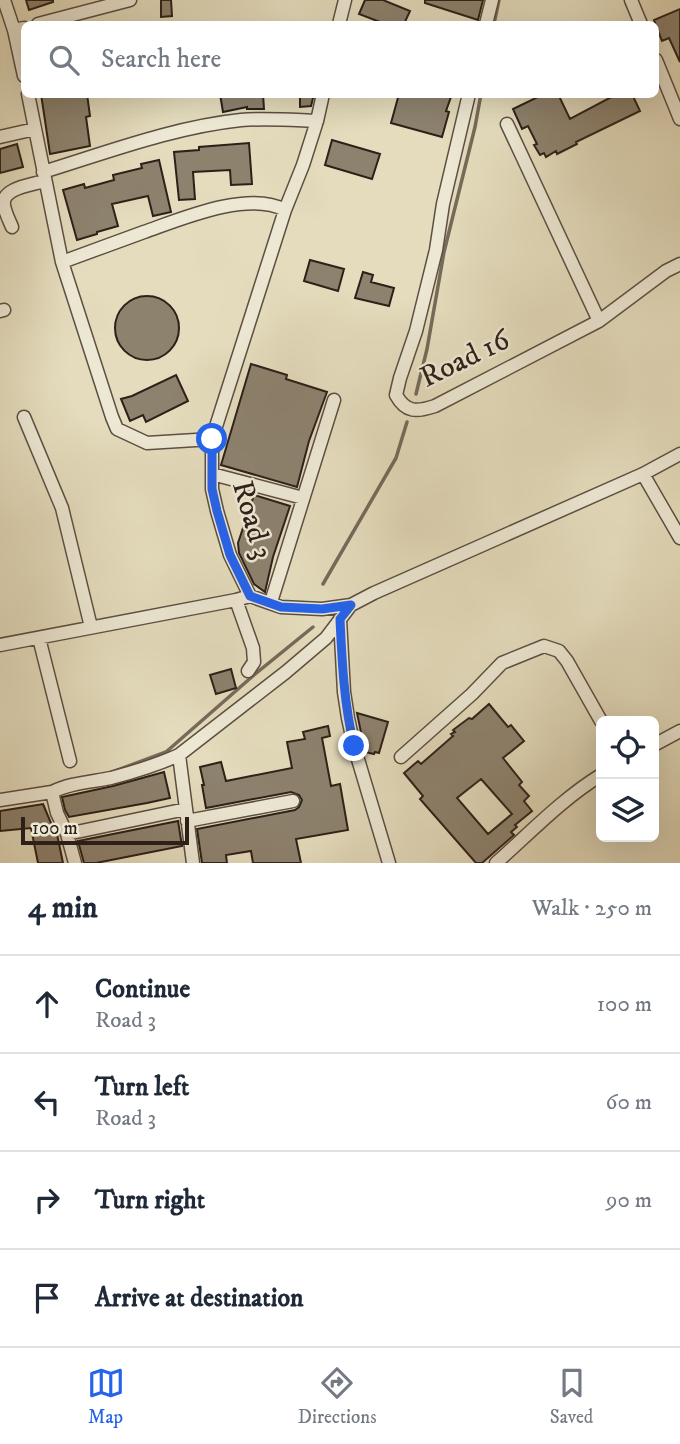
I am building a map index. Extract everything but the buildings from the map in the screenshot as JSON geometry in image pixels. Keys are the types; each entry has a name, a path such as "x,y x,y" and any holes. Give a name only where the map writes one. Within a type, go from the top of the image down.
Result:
{"street":[{"path":"4,0 20,29"},
{"path":"50,21 130,0"},
{"path":"340,21 345,0"},
{"path":"487,21 492,0"},
{"path":"631,0 640,21"},
{"path":"659,67 678,111"},
{"path":"29,98 62,262 117,429 147,443 212,439"},
{"name":"Road 3","path":"322,98 303,165 285,210 212,439 212,489 217,511 230,555 250,596 281,607 322,609 351,605 643,474 680,454"},
{"name":"Road 16","path":"468,98 443,204 436,250 416,331 396,395 401,405 411,410 424,410 435,406 599,321 666,271 680,264"},
{"path":"12,227 4,204 4,197 10,191 142,142 191,129 243,120 317,121"},
{"path":"507,124 599,321"},
{"path":"0,137 34,130"},
{"path":"62,262 204,211 253,203 276,205 285,210"},
{"path":"271,603 334,400"},
{"path":"24,417 62,508 91,627"},
{"path":"212,474 303,498"},
{"path":"643,474 680,538"},
{"path":"0,645 250,596"},
{"path":"236,600 253,648 254,662 248,671"},
{"path":"0,800 52,792 65,786 111,778 179,755 326,638 351,605"},
{"path":"340,619 348,719 389,863"},
{"path":"39,638 70,761"},
{"path":"401,757 472,694 502,663 544,646 559,651 567,661 598,716"},
{"path":"659,743 680,732"},
{"path":"178,863 193,862 179,755"},
{"path":"496,863 558,807 596,778"},
{"path":"52,792 75,863"},
{"path":"67,834 293,801"}],"waterway":[{"path":"495,21 499,0"},
{"path":"416,394 444,252 480,98"},
{"path":"323,584 396,458 407,422"},
{"path":"115,771 166,752 313,627"}],"route":[{"path":"212,439 212,489 217,511 230,555 250,596 281,607 322,609 351,605 340,619 344,692 354,746"}]}
